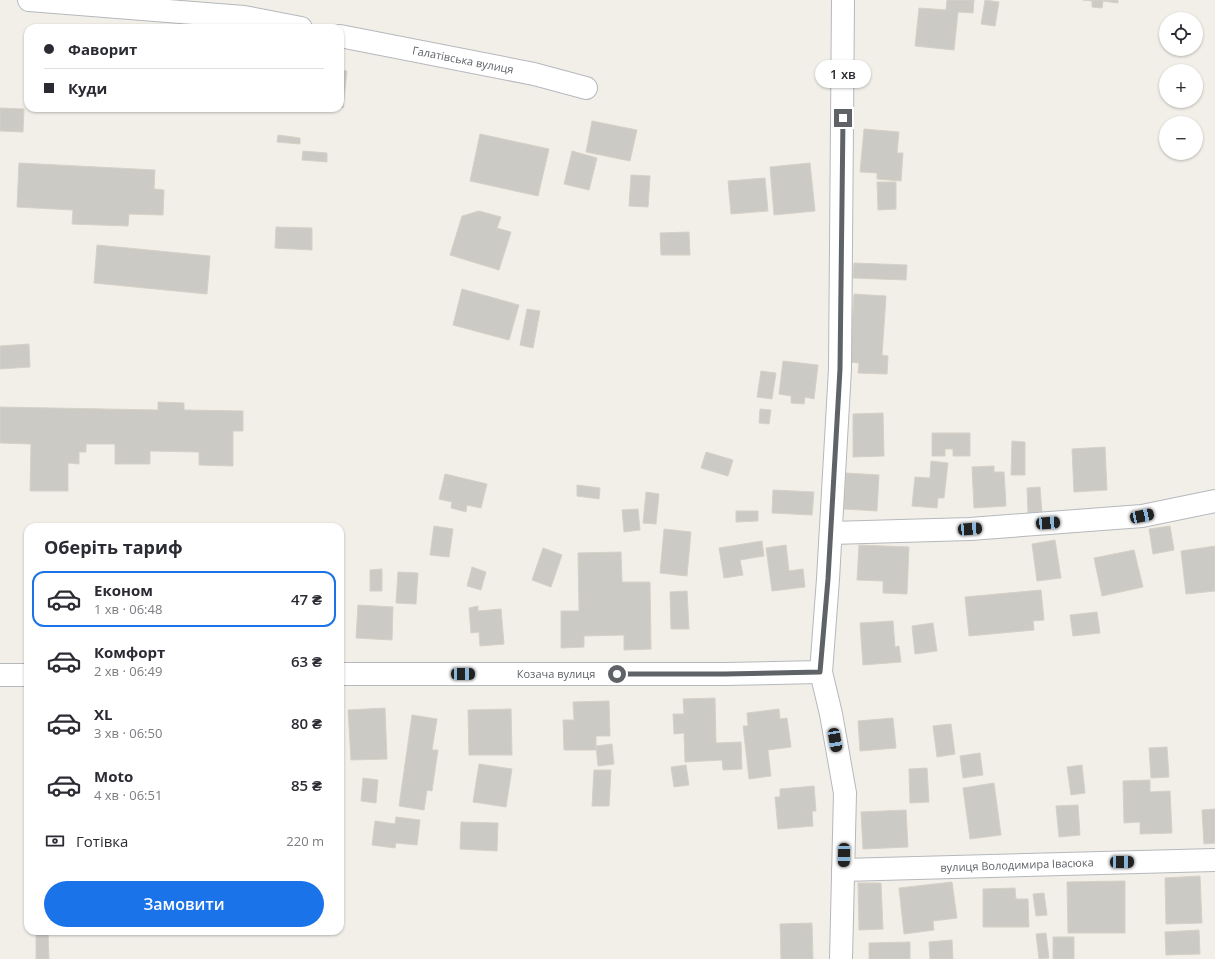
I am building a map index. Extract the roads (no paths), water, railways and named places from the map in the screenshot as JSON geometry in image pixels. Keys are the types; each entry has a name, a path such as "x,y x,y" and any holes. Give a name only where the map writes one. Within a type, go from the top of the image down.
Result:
{"street":[{"path":"29,0 244,17 280,24"},
{"path":"842,959 845,793 830,714 820,672 828,579 840,369 843,0"},
{"name":"Галатівська вулиця","path":"344,37 534,74 586,88"},
{"path":"831,533 970,529 1142,516 1215,501"},
{"name":"Козача вулиця","path":"344,674 717,674 820,672"},
{"path":"0,675 24,675"},
{"name":"вулиця Володимира Івасюка","path":"843,870 1215,860"}]}
